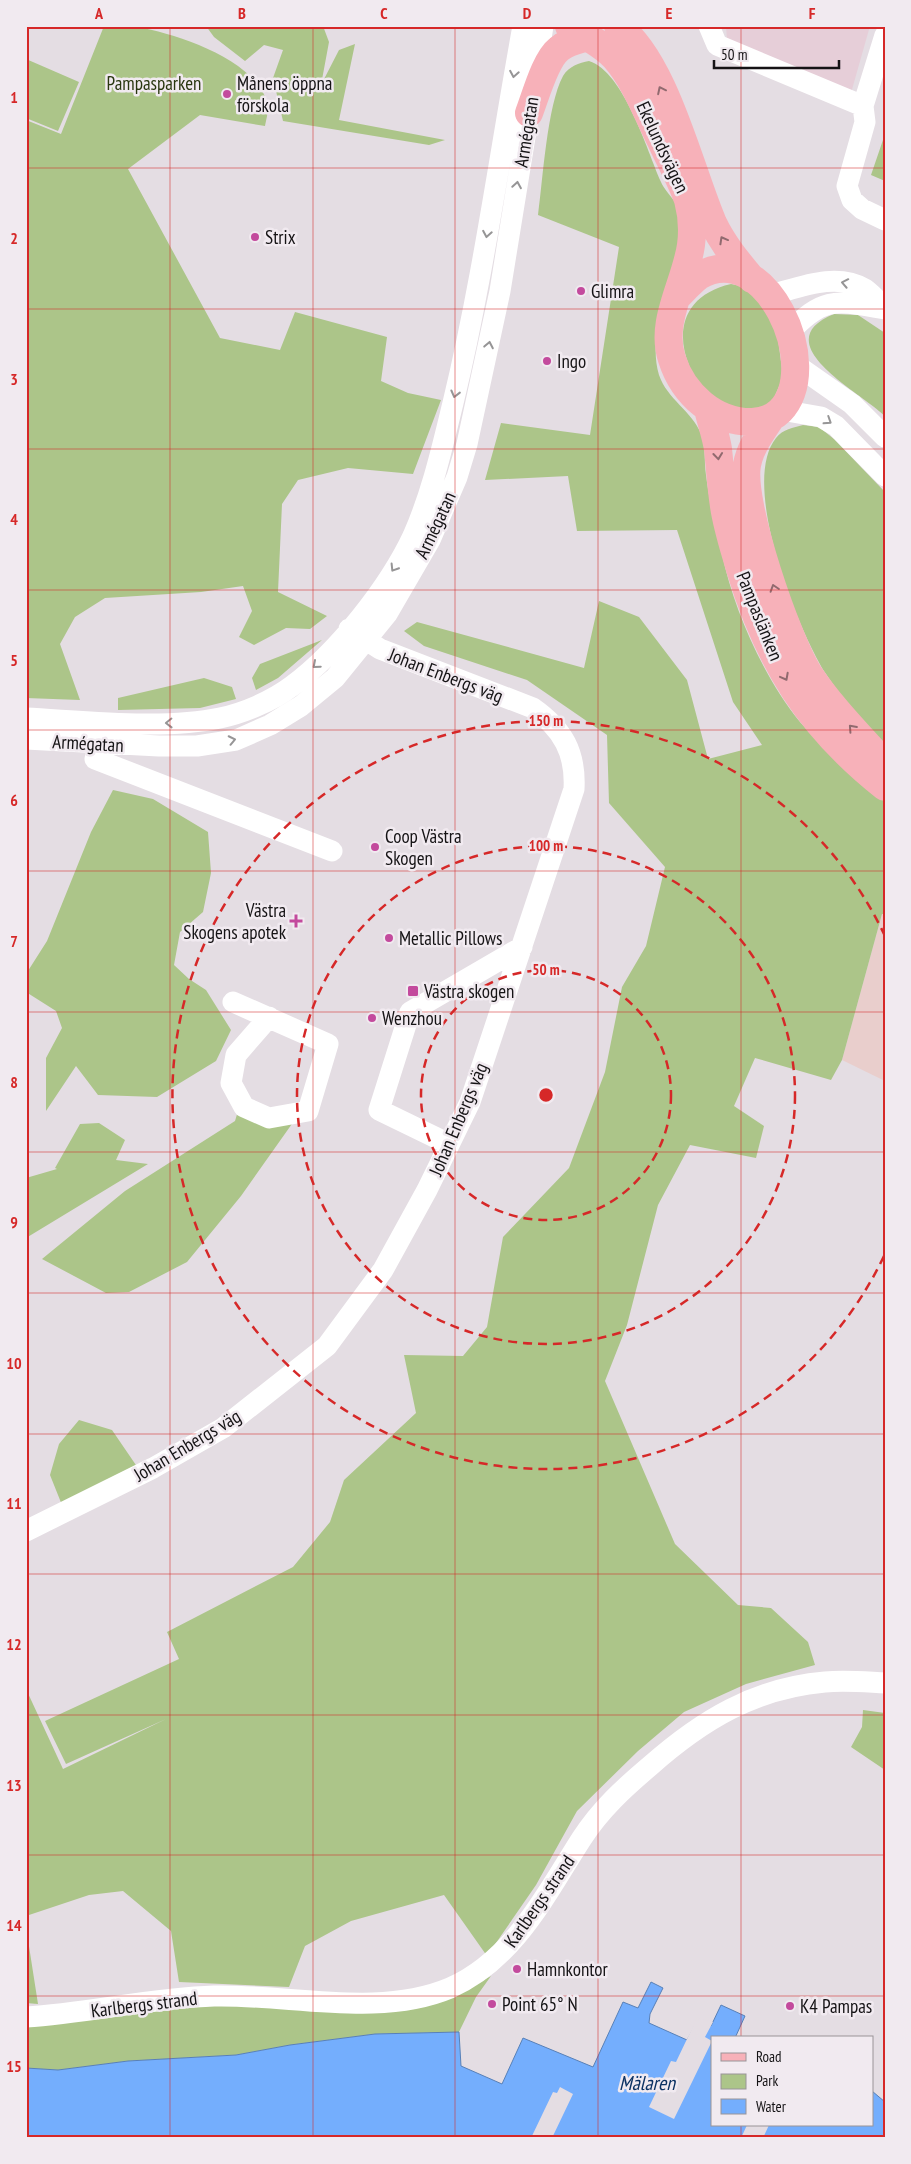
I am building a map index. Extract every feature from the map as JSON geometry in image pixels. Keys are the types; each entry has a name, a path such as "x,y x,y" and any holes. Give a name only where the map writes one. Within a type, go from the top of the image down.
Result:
{"main road":[{"name":"Ekelundsvägen","path":"578,32 606,48 632,82 688,200 693,225 692,244 677,297 669,335 672,360 680,379 708,409 728,420 740,422 776,414 794,381 795,364 794,349 782,312 730,252 714,224 672,112 645,56 635,42 618,26"},
{"path":"529,113 549,61 559,49 573,41 578,32"},
{"path":"677,297 700,276 714,271 739,272 761,287"},
{"name":"Pampaslänken","path":"708,409 718,447 724,507 731,537 763,632 788,683 827,734 866,772 885,787"},
{"name":"Pampaslänken","path":"776,414 753,448 747,464 746,483 755,525 786,625 809,673 837,711 885,764"}],"street":[{"name":"Armégatan","path":"378,611 412,538 435,476 466,350 523,26"},
{"name":"Armégatan","path":"26,718 173,723 220,718 256,706 291,687 323,659 357,635 378,611 430,540 457,478 477,407 498,299 543,26"},
{"path":"709,26 717,45 863,106"},
{"path":"885,35 863,106 865,122 847,186 852,200 862,209 885,220"},
{"path":"761,287 821,281 845,282 866,290 885,308"},
{"path":"789,333 805,315 826,304 841,302 885,308"},
{"path":"795,364 852,404 885,438"},
{"name":"Ekelundsvägen","path":"776,414 821,417 836,426 885,476"},
{"name":"Armégatan","path":"26,739 159,746 197,746 236,740 270,725 301,706 335,678 357,635"},
{"name":"Johan Enbergs väg","path":"26,1531 153,1468 223,1428 327,1346 383,1270 423,1197 470,1102 574,789 572,756 554,726 532,708 380,649 357,635"},
{"path":"95,759 332,851"},
{"path":"449,1144 379,1110 406,1006 522,947"},
{"path":"233,1002 269,1017 328,1044 308,1112 269,1118 244,1107 231,1083 236,1055 269,1017"},
{"name":"Karlbergs strand","path":"26,2017 155,2000 214,1996 383,2002 419,1997 450,1988 481,1970 504,1952 560,1877 601,1811 679,1740 719,1713 752,1699 786,1689 824,1682 885,1683"}],"shaded area":[{"path":"726,26 870,26 851,93 727,40"},
{"path":"882,914 885,914 885,1081 842,1060"}],"green space":[{"name":"Pampasparken","path":"104,26 138,27 174,36 215,52 234,63 250,76 262,91 268,107 265,126 200,115 128,169 220,338 280,350 295,312 387,337 381,381 408,393 441,400 413,474 348,468 298,480 282,504 278,592 327,616 310,629 286,628 254,645 239,637 252,611 243,586 201,592 105,598 75,617 60,644 80,700 26,698 26,120 61,134"},
{"path":"206,26 323,26 329,42 321,85 339,50 355,44 339,120 445,140 429,145 283,121 273,78 283,50 264,45 245,61 214,37"},
{"path":"26,59 79,82 58,131 26,118"},
{"path":"589,61 602,68 613,80 623,96 633,114 661,182 678,207 682,219 680,244 659,320 656,338 656,357 659,375 663,383 673,398 692,418 701,434 704,444 707,485 713,515 727,576 742,621 774,685 800,722 830,753 885,799 885,914 882,914 842,1060 831,1080 755,1058 734,1106 764,1126 756,1158 690,1145 658,1205 627,1325 605,1381 675,1544 738,1605 771,1608 808,1642 815,1665 746,1684 684,1712 638,1751 577,1811 536,1885 487,1956 444,1895 351,1921 305,1946 289,1987 179,1982 171,1931 123,1891 89,1895 26,1916 26,1689 63,1769 166,1719 66,1764 45,1721 179,1659 167,1632 293,1567 330,1522 344,1480 416,1413 404,1355 463,1356 487,1327 503,1237 569,1168 605,1072 622,987 646,946 665,867 609,803 607,735 527,680 424,646 404,631 417,622 584,668 599,601 639,617 687,680 708,759 762,745 733,702 677,530 577,531 568,476 485,480 501,423 590,435 619,247 538,215 549,124 558,89 563,76 571,67"},
{"path":"885,134 885,181 871,175"},
{"path":"731,284 751,288 777,331 783,377 771,405 741,414 718,403 707,395 696,379 688,362 684,346 683,329 688,314 697,301 711,291"},
{"path":"834,314 858,315 885,333 885,416 824,367 813,353 809,339 815,326"},
{"path":"803,425 819,427 834,439 885,492 885,749 854,713 826,674 814,653 788,592 777,557 768,521 764,488 766,460 779,435 788,429"},
{"path":"322,640 278,678 256,690 252,678 260,664"},
{"path":"204,678 232,687 236,699 200,708 118,710 118,698"},
{"path":"113,790 153,799 208,832 211,873 203,912 180,932 174,965 189,979 206,990 231,1030 216,1061 157,1097 98,1095 76,1066 46,1111 46,1058 62,1028 56,1011 26,992 26,974 47,941 91,832"},
{"path":"238,1111 294,1121 241,1196 187,1262 129,1292 106,1293 42,1259 125,1191 235,1121"},
{"path":"99,1123 125,1140 116,1160 148,1164 26,1238 26,1178 57,1169 55,1168 80,1124"},
{"path":"79,1420 112,1430 140,1471 62,1505 50,1475 59,1444"},
{"path":"863,1710 885,1713 885,1770 851,1747 862,1727"},
{"path":"26,1927 38,2004 26,2003"},
{"path":"491,1976 476,1997 459,2032 375,2034 290,2045 236,2055 128,2061 58,2070 26,2068 26,2026 129,2009 456,1995"}],"water":[{"name":"Mälaren","path":"651,1982 663,1988 650,2014 649,2023 687,2040 698,2020 711,2026 721,2005 745,2016 736,2036 711,2036 711,2126 874,2126 874,2093 885,2102 885,2138 26,2138 26,2068 58,2070 128,2061 236,2055 290,2045 375,2034 459,2032 461,2066 502,2084 523,2038 593,2067 623,2002 638,2008"}],"pier":[{"path":"697,2018 713,2022 705,2037 711,2040 711,2043 674,2119 649,2107 671,2061 676,2062"},
{"path":"560,2087 573,2094 552,2138 531,2138 553,2092 557,2093"},
{"path":"747,2126 769,2126 763,2138 741,2138"}],"place":[{"name":"Månens öppna förskola","path":"227,94"},
{"name":"Strix","path":"255,237"},
{"name":"Glimra","path":"581,291"},
{"name":"Ingo","path":"547,361"},
{"name":"Coop Västra Skogen","path":"375,847"},
{"name":"Västra Skogens apotek","path":"296,921"},
{"name":"Metallic Pillows","path":"389,938"},
{"name":"Västra skogen","path":"413,991"},
{"name":"Wenzhou","path":"372,1018"},
{"name":"Hamnkontor","path":"517,1969"},
{"name":"Point 65° N","path":"492,2004"},
{"name":"K4 Pampas","path":"790,2006"}]}
